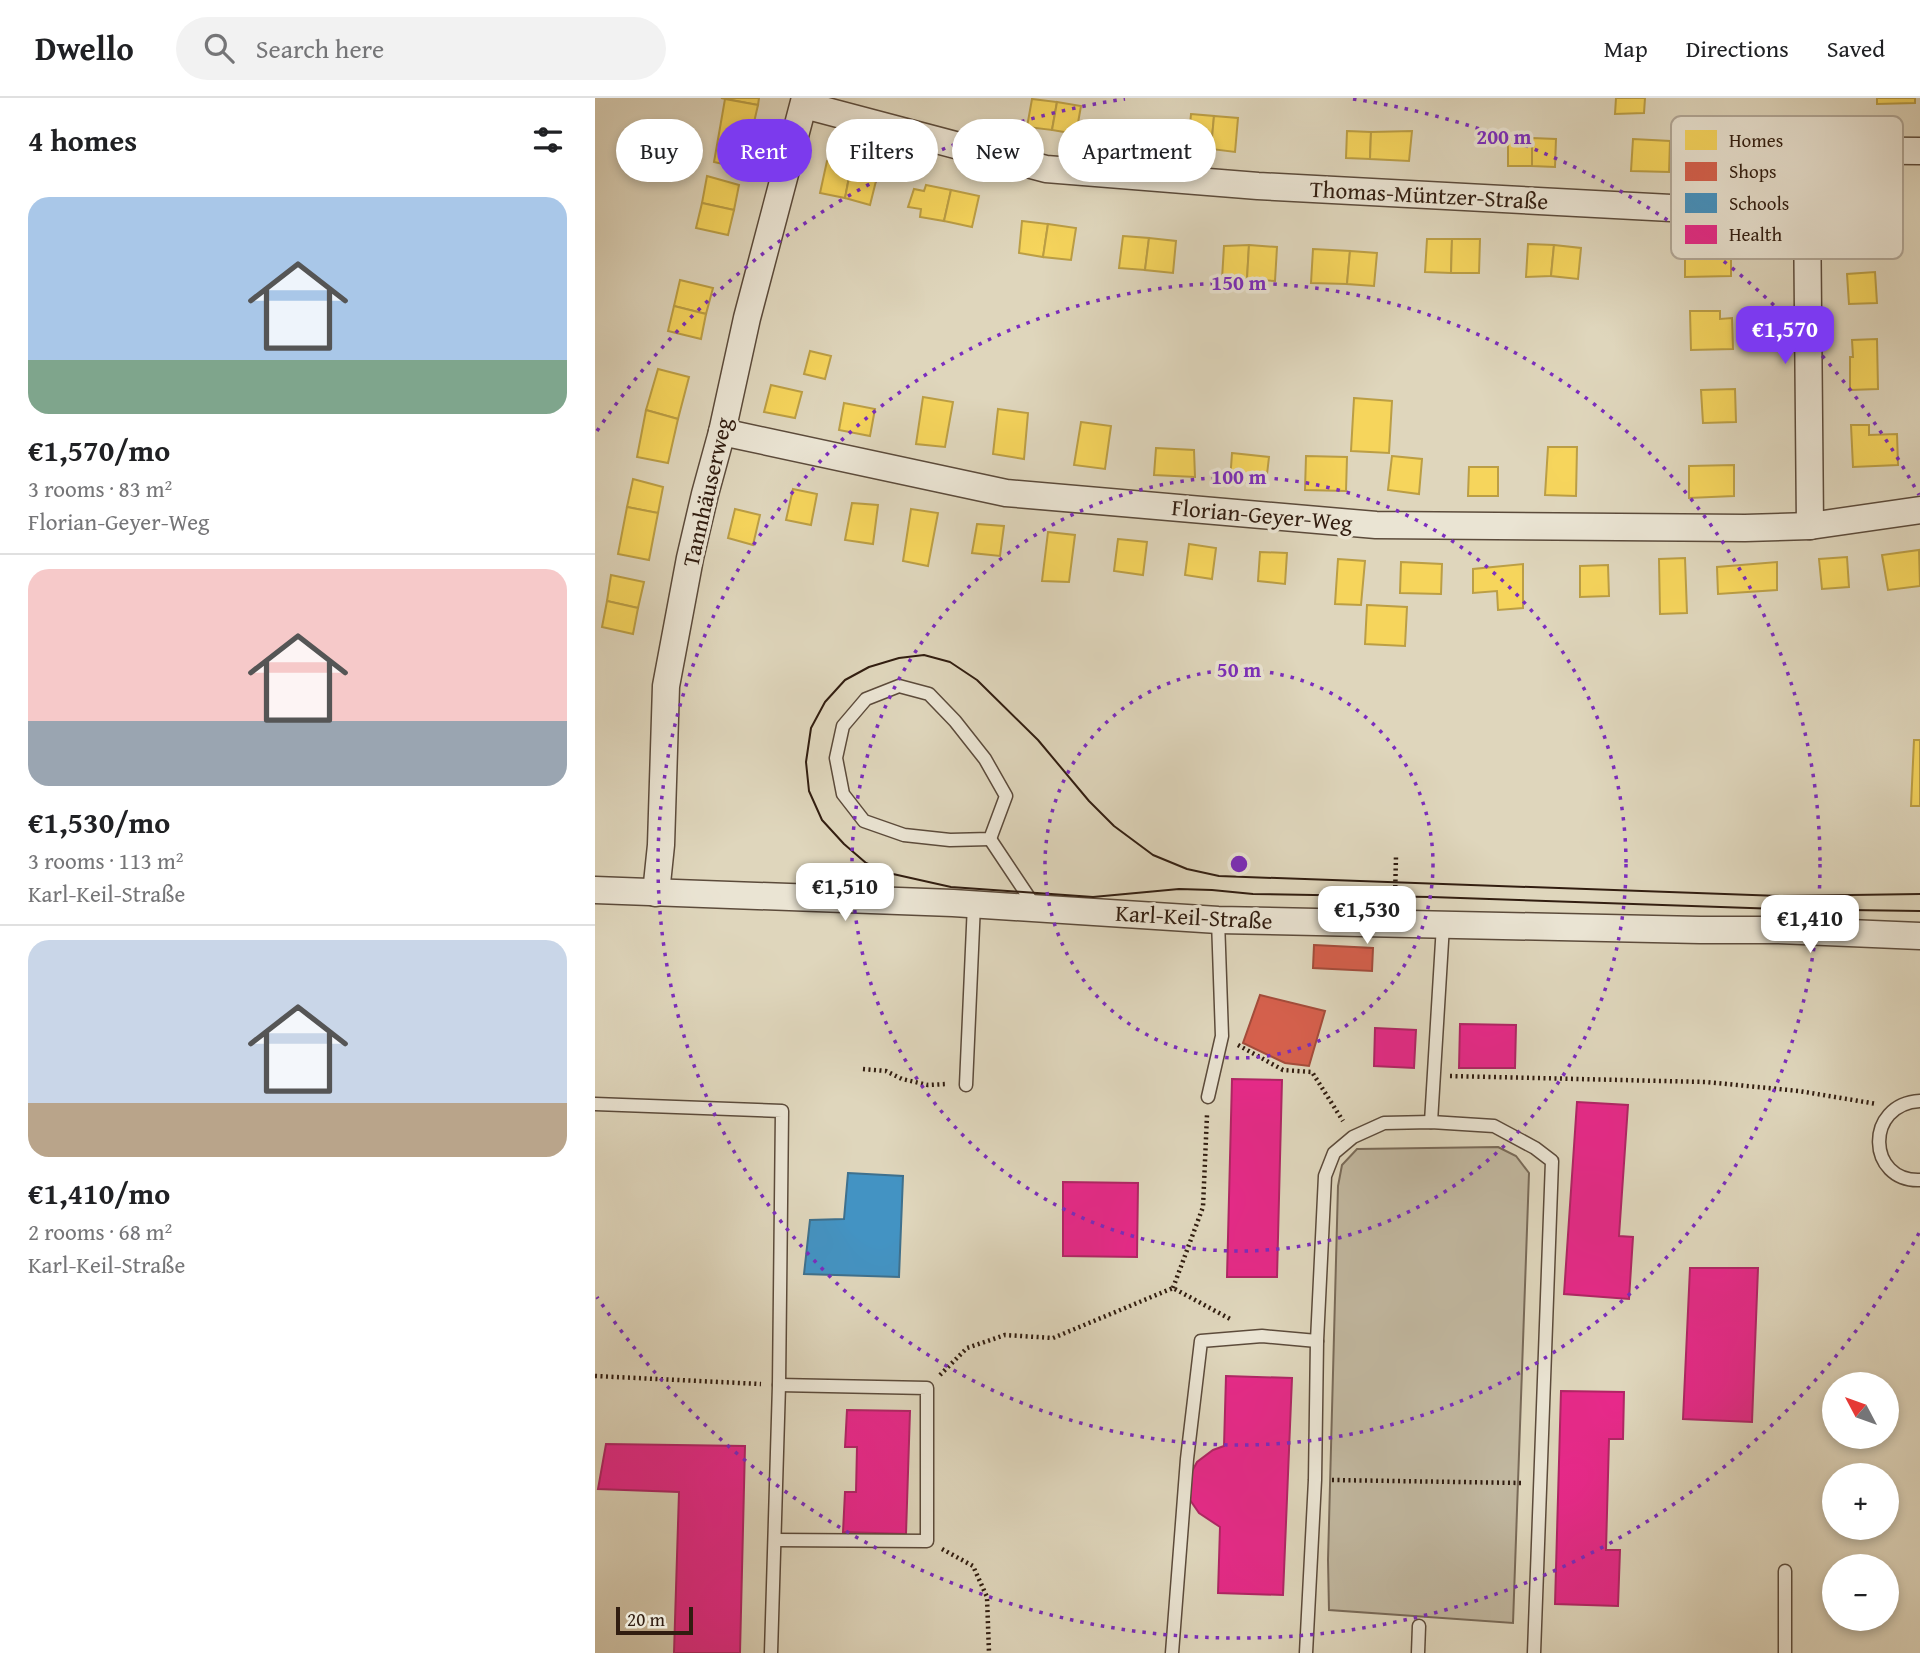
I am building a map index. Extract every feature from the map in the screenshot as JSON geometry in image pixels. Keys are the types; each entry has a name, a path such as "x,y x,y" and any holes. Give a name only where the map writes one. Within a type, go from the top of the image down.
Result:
{"street":[{"name":"Thomas-Müntzer-Straße","path":"805,101 1046,169 1272,187 1671,208"},
{"name":"Tannhäuserweg","path":"656,893 661,845 666,686 690,558 747,318 805,101"},
{"path":"1807,259 1810,526"},
{"name":"Florian-Geyer-Weg","path":"722,432 1006,493 1362,524 1745,528 1810,526 1920,510"},
{"name":"Karl-Keil-Straße","path":"595,890 974,904 1218,920 1778,930 1920,936"}],"lane":[{"path":"899,686 929,695 955,722 985,759 1006,796 991,839 950,840 904,835 864,821 843,794 836,758 843,726 866,699 899,686"},
{"path":"991,839 1036,908"},
{"path":"966,1085 974,904"},
{"path":"1208,1097 1222,1036 1218,920"},
{"path":"1431,1122 1443,925"},
{"path":"1920,1101 1911,1101 1895,1109 1880,1130 1879,1147 1883,1160 1890,1169 1899,1176 1914,1181 1920,1180"},
{"path":"595,1104 782,1111 779,1385 771,1653"},
{"path":"1306,1653 1315,1480 1317,1340 1325,1176 1334,1153 1353,1136 1384,1123 1431,1122 1494,1126 1527,1143 1552,1161 1534,1653"},
{"path":"1172,1653 1187,1459 1201,1341 1262,1336 1317,1340"},
{"path":"775,1540 927,1541 927,1388 779,1385"},
{"path":"1785,1571 1785,1653"},
{"path":"1418,1653 1419,1626"}],"path":[{"path":"1395,923 1396,856"},
{"path":"1222,1036 1283,1070 1312,1072 1353,1136"},
{"path":"863,1069 885,1071 902,1079 928,1085 950,1084"},
{"path":"1434,1076 1706,1082 1799,1091 1895,1109"},
{"path":"927,1388 967,1348 1005,1335 1053,1338 1173,1288 1203,1206 1208,1097"},
{"path":"1173,1288 1262,1336"},
{"path":"595,1376 779,1385"},
{"path":"1315,1480 1541,1484"},
{"path":"927,1541 973,1566 988,1597 989,1653"}],"shaded area":[{"path":"1498,1147 1516,1156 1529,1173 1513,1623 1329,1610 1338,1186 1342,1165 1357,1149"}],"building: Homes":[{"path":"721,98 759,98 758,105"},
{"path":"1616,98 1645,98 1644,113 1615,114"},
{"path":"1877,98 1915,98 1915,103 1877,104"},
{"path":"725,99 758,105 755,119 722,119"},
{"path":"1032,99 1057,102 1052,130 1044,129 1044,119 1028,119"},
{"path":"1057,102 1081,106 1079,119 1058,119 1058,131 1052,130"},
{"path":"1191,114 1214,116 1214,119 1191,119"},
{"path":"1214,116 1238,118 1235,152 1216,150 1216,119"},
{"path":"1347,131 1371,132 1370,159 1346,158"},
{"path":"1412,131 1409,161 1370,159 1371,132"},
{"path":"1508,137 1532,138 1532,166 1508,166"},
{"path":"1532,138 1556,139 1555,167 1532,166"},
{"path":"1633,139 1670,141 1669,172 1631,171"},
{"path":"826,166 826,182 848,182 845,198 820,193"},
{"path":"707,176 717,179 717,182 739,185 734,210 702,203"},
{"path":"848,182 876,182 870,205 845,198"},
{"path":"926,185 951,190 944,221 920,217 921,209 908,207 914,189 924,191"},
{"path":"951,190 979,196 972,227 944,221"},
{"path":"702,203 734,210 728,235 696,228"},
{"path":"1022,221 1048,224 1043,257 1019,253"},
{"path":"1048,224 1076,228 1071,260 1043,257"},
{"path":"1123,236 1149,238 1145,270 1119,268"},
{"path":"1149,238 1176,241 1173,273 1145,270"},
{"path":"1427,239 1452,239 1451,273 1425,272"},
{"path":"1452,239 1480,239 1479,273 1451,273"},
{"path":"1528,244 1554,245 1551,276 1526,277"},
{"path":"1249,245 1247,279 1222,279 1224,246"},
{"path":"1249,245 1277,247 1275,281 1247,279"},
{"path":"1554,245 1581,248 1578,279 1551,276"},
{"path":"1313,249 1350,251 1347,284 1311,283"},
{"path":"1350,251 1377,253 1374,286 1347,284"},
{"path":"1685,259 1731,259 1731,276 1685,277"},
{"path":"1875,272 1877,303 1849,304 1847,274"},
{"path":"680,280 713,288 706,314 674,306"},
{"path":"674,306 706,314 701,339 668,331"},
{"path":"1690,311 1720,311 1720,319 1732,318 1733,349 1691,350"},
{"path":"1877,339 1878,389 1850,390 1852,340"},
{"path":"810,351 831,356 825,379 804,374"},
{"path":"658,369 689,377 678,419 646,410"},
{"path":"771,385 802,392 795,418 764,412"},
{"path":"1735,389 1736,422 1703,423 1701,390"},
{"path":"923,397 953,402 945,447 916,444"},
{"path":"1354,398 1392,401 1389,453 1351,451"},
{"path":"844,403 875,409 870,436 839,430"},
{"path":"998,409 1028,413 1024,459 993,454"},
{"path":"646,410 678,419 668,463 637,457"},
{"path":"1081,422 1111,426 1105,469 1074,465"},
{"path":"1851,425 1869,425 1869,435 1897,434 1898,465 1853,467"},
{"path":"1548,447 1577,447 1576,496 1545,495"},
{"path":"1156,448 1194,450 1195,477 1154,475"},
{"path":"1232,453 1269,457 1266,483 1230,482"},
{"path":"1306,456 1347,457 1346,491 1305,490"},
{"path":"1392,456 1422,459 1419,494 1388,490"},
{"path":"1734,465 1734,496 1689,498 1689,466"},
{"path":"1469,467 1498,467 1498,496 1468,496"},
{"path":"633,479 663,487 658,513 627,507"},
{"path":"793,489 817,494 811,525 786,520"},
{"path":"852,503 878,505 873,544 845,540"},
{"path":"627,507 658,513 649,560 618,554"},
{"path":"735,509 760,515 753,545 728,538"},
{"path":"911,509 938,513 928,566 903,561"},
{"path":"977,524 1004,526 1000,556 972,553"},
{"path":"1048,532 1075,535 1069,582 1042,581"},
{"path":"1118,539 1147,542 1143,575 1114,571"},
{"path":"1189,544 1216,548 1212,579 1185,575"},
{"path":"1919,550 1920,586 1888,590 1882,555"},
{"path":"1260,552 1287,553 1285,584 1258,581"},
{"path":"1847,557 1849,587 1822,589 1819,559"},
{"path":"1685,558 1687,613 1660,614 1659,559"},
{"path":"1338,559 1365,561 1361,605 1335,604"},
{"path":"1401,562 1442,564 1441,594 1400,593"},
{"path":"1777,562 1777,590 1718,594 1717,567"},
{"path":"1523,564 1523,608 1498,610 1497,591 1473,593 1473,569"},
{"path":"1608,565 1609,596 1580,597 1580,566"},
{"path":"611,575 644,582 638,608 607,601"},
{"path":"607,601 638,608 633,634 602,627"},
{"path":"1367,605 1407,607 1405,646 1365,644"},
{"path":"1914,740 1920,740 1920,806 1911,806"}],"building: Shops":[{"path":"1314,945 1373,948 1372,971 1313,968"},
{"path":"1260,995 1325,1011 1309,1066 1285,1063 1243,1043"}],"building: Schools":[{"path":"848,1173 903,1176 899,1277 804,1274 810,1220 844,1219"}],"building: Health":[{"path":"1460,1024 1516,1025 1515,1068 1459,1068"},
{"path":"1375,1028 1416,1030 1414,1068 1374,1066"},
{"path":"1232,1079 1282,1080 1277,1277 1227,1277"},
{"path":"1577,1102 1628,1105 1619,1236 1633,1237 1629,1299 1564,1294"},
{"path":"1063,1182 1138,1183 1137,1257 1063,1256"},
{"path":"1690,1268 1758,1268 1752,1422 1683,1419"},
{"path":"1226,1376 1292,1378 1283,1595 1218,1593 1220,1527 1199,1513 1190,1500 1190,1475 1197,1462 1213,1450 1224,1446"},
{"path":"1561,1391 1624,1392 1623,1439 1609,1439 1606,1550 1620,1550 1618,1606 1555,1604"},
{"path":"847,1410 910,1411 906,1534 843,1532 845,1492 856,1492 857,1447 845,1447"},
{"path":"606,1444 745,1446 740,1653 674,1653 679,1492 598,1489"}],"tram line":[{"path":"1920,894 1781,896 1219,876 1187,869 1153,855 1114,826 1089,801 1038,740 977,680 950,662 924,655 899,658 869,667 845,680 825,702 811,728 806,762 809,791 822,820 866,863 893,874 951,887 1093,897 1179,889 1253,894 1920,911"}]}
